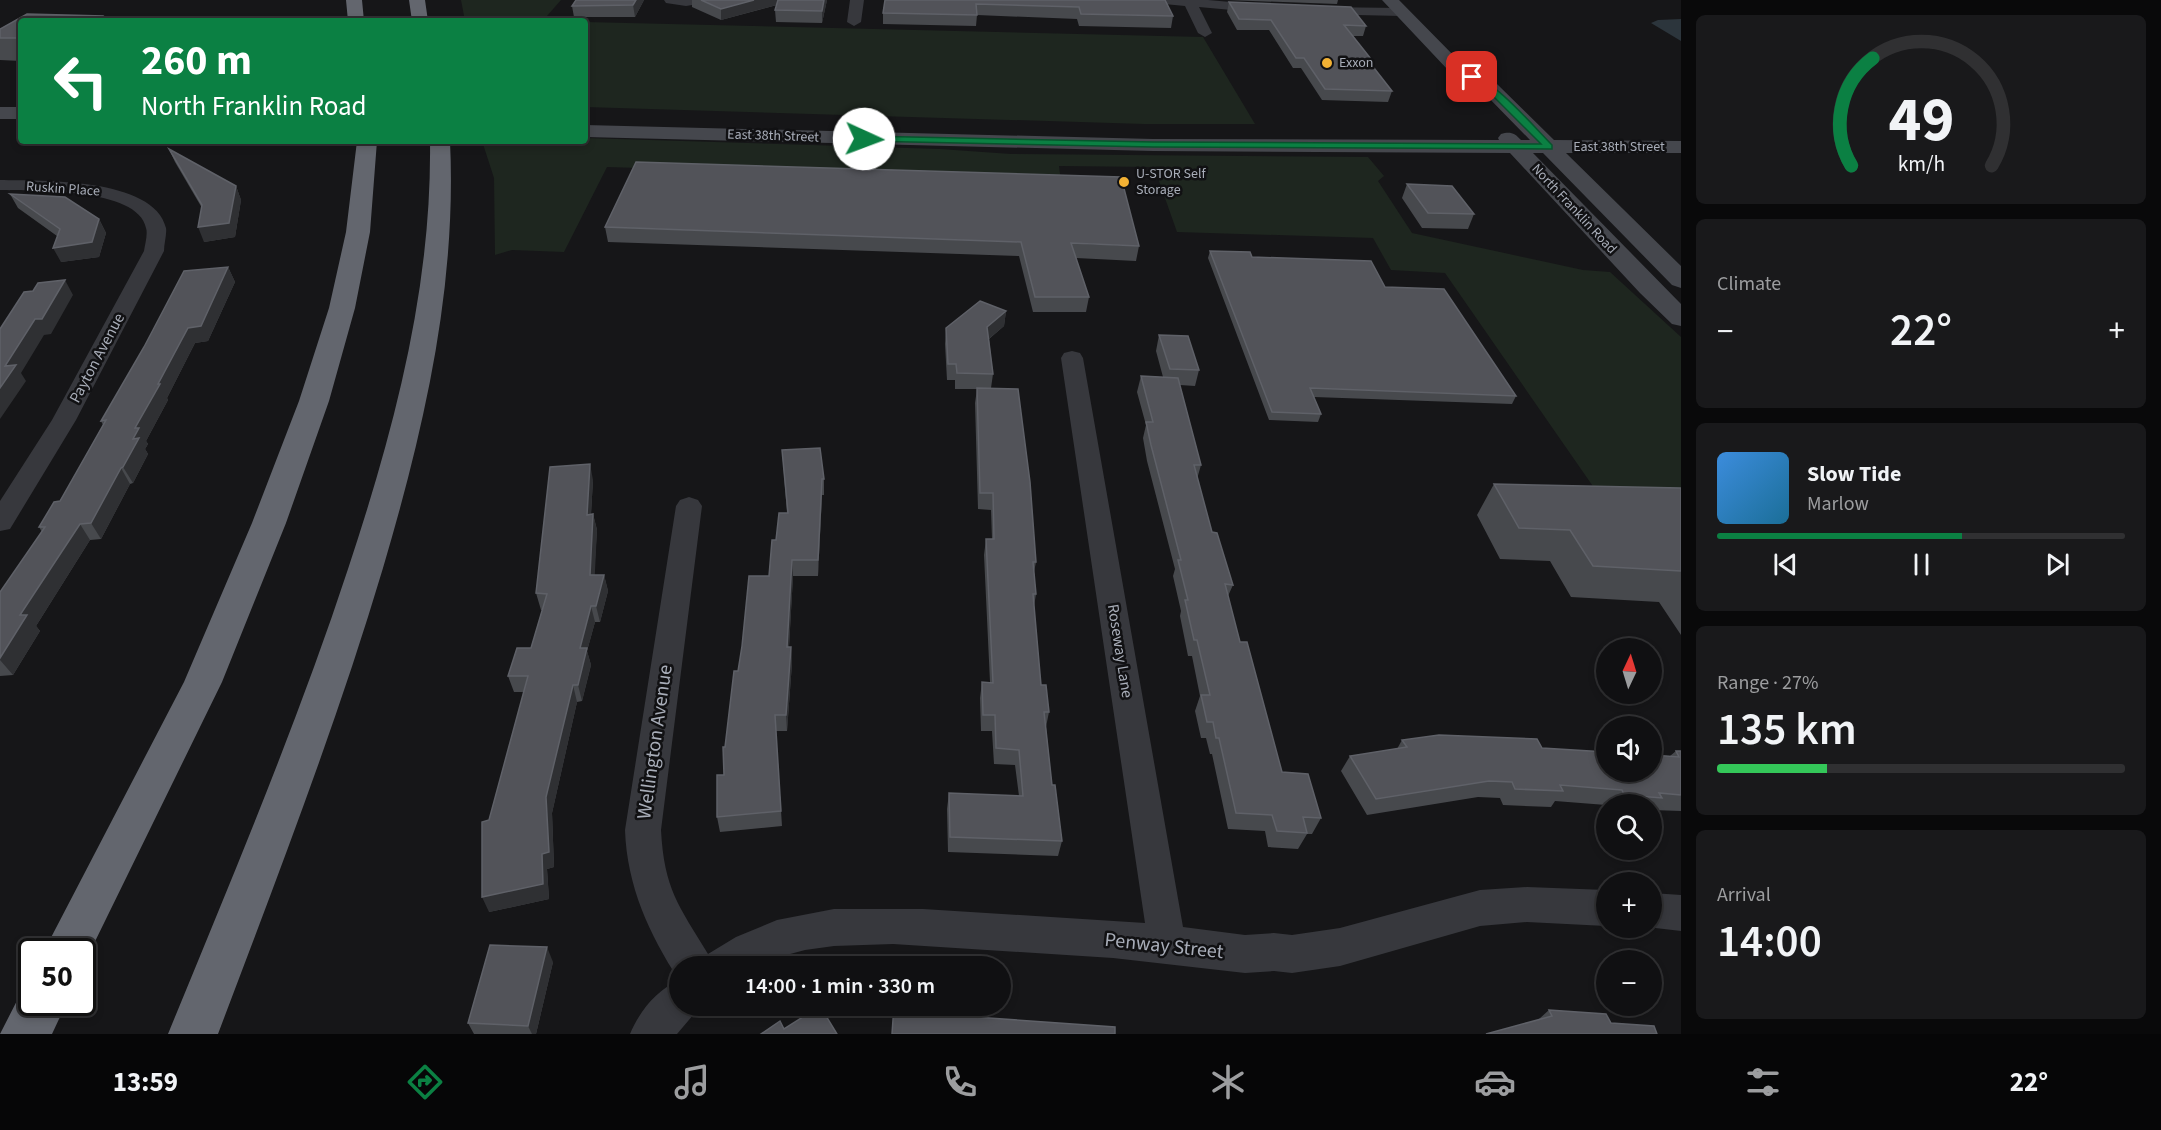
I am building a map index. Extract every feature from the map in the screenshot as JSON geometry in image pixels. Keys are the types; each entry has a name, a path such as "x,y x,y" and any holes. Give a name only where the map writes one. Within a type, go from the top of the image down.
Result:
{"highway":[{"path":"354,0 356,18"},
{"path":"417,0 420,18"},
{"path":"75,938 203,682 268,524 303,430 330,351 347,287 358,232 367,144"},
{"path":"193,1034 327,691 381,521 413,400 431,307 440,215 440,144"},
{"path":"25,1034 35,1016"}],"main road":[{"name":"North Franklin Road","path":"1395,6 1454,66 1490,88 1681,280"},
{"name":"North Franklin Road","path":"1454,66 1460,88 1468,96"},
{"path":"0,99 18,100"},
{"path":"0,112 18,113"},
{"name":"East 38th Street","path":"588,117 1103,130 1504,135 1542,140 1681,147"},
{"name":"East 38th Street","path":"588,130 1108,144 1504,135"},
{"name":"East 38th Street","path":"1542,140 1681,132"},
{"name":"North Franklin Road","path":"1504,135 1649,288 1681,318"}],"street":[{"path":"677,1 699,0"},
{"path":"854,22 857,0"},
{"path":"1164,0 1277,9"},
{"path":"1189,1 1205,33"},
{"path":"1310,10 1395,6"},
{"name":"Ruskin Place","path":"0,185 79,188 124,198"},
{"name":"Payton Avenue","path":"0,522 64,420 154,251 158,233 153,218 135,202 124,198"},
{"name":"Roseway Lane","path":"1072,358 1167,945"},
{"name":"Wellington Avenue","path":"686,956 672,937 652,894 645,861 643,830 688,506"},
{"name":"Penway Street","path":"741,956 768,942 817,929 868,924 1167,945 1257,954 1273,952 1290,954 1337,949 1385,936 1422,922 1483,908 1596,908"},
{"path":"1662,912 1681,913"},
{"path":"650,1034 669,1012"}],"shaded area":[{"path":"461,0 561,0 547,16 550,18 464,18"},
{"path":"1681,19 1681,41 1651,23 1658,20"},
{"path":"588,22 1203,37 1255,124 1144,124 588,107"},
{"path":"588,138 940,149 1011,154 1368,157 1384,176 1378,181 1412,233 1583,270 1610,272 1681,337 1681,498 1599,495 1445,273 1391,270 1373,238 1177,232 1154,167 1059,166 1061,181 607,167 564,252 512,250 495,255 494,178 483,144 588,144"}],"building":[{"path":"576,0 636,0 633,5 572,6"},
{"path":"701,0 754,0 721,9"},
{"path":"778,0 824,0 822,11 775,10"},
{"path":"885,0 1165,0 1173,16 1081,14 1079,7 976,4 977,15 883,13"},
{"path":"1229,2 1351,7 1366,26 1344,25 1371,59 1367,59 1392,91 1325,89 1304,58 1296,58 1271,20 1239,19"},
{"path":"27,14 102,16 99,18 20,18"},
{"path":"18,19 18,38 0,38 0,29"},
{"path":"169,149 236,186 229,223 198,227 202,205"},
{"path":"636,162 1121,177 1139,246 1071,243 1089,297 1035,297 1021,242 605,227"},
{"path":"1407,184 1452,186 1474,214 1428,213"},
{"path":"10,194 65,197 99,219 92,242 53,248 60,229"},
{"path":"1210,251 1250,252 1252,257 1371,261 1385,287 1444,289 1516,396 1310,388 1321,414 1272,412"},
{"path":"228,267 201,326 188,328 158,384 160,384 135,428 139,428 133,439 139,438 91,523 80,524 20,615 27,615 0,658 0,592 45,527 39,527 54,502 60,501 106,420 101,421 184,271"},
{"path":"65,280 42,319 35,319 5,366 16,365 0,388 0,329 24,292 33,291 38,283"},
{"path":"980,301 1006,311 987,327 993,374 957,373 956,364 948,364 946,328"},
{"path":"1159,335 1188,336 1199,370 1170,369"},
{"path":"1141,376 1178,378 1201,465 1194,465 1212,532 1217,533 1233,585 1225,584 1240,642 1247,642 1282,772 1308,774 1321,818 1303,817 1307,833 1277,831 1272,815 1236,813 1219,738 1216,738 1213,722 1207,722 1201,695 1210,695 1197,640 1194,640 1185,600 1188,600 1178,560 1181,560 1146,422 1153,422"},
{"path":"977,388 1018,389 1030,482 1036,562 1033,562 1036,594 1033,594 1041,685 1046,685 1049,712 1044,712 1052,785 1055,785 1062,841 950,837 949,793 1023,796 1019,750 996,748 995,715 983,715 982,682 993,683 986,539 994,539 993,493 980,493"},
{"path":"820,448 824,479 822,479 818,560 792,560 787,647 791,647 786,715 775,715 781,811 717,817 717,775 724,775 723,747 725,747 734,671 738,671 742,646 749,576 769,576 772,540 776,540 779,513 788,513 782,450"},
{"path":"590,464 587,515 593,514 590,575 604,575 596,606 591,606 580,648 587,648 578,685 573,685 546,797 549,852 542,854 543,884 482,897 482,822 489,820 528,676 508,676 517,648 531,648 547,594 536,593 550,467"},
{"path":"1494,484 1681,488 1681,571 1593,566 1570,530 1519,528"},
{"path":"1439,735 1537,739 1542,748 1596,751 1596,782 1662,782 1662,756 1679,757 1676,751 1681,751 1681,795 1624,794 1622,790 1560,785 1563,791 1515,789 1512,782 1489,781 1376,799 1350,756 1407,747 1402,740"},
{"path":"490,945 547,947 528,1026 468,1023"},
{"path":"1549,1010 1596,1013 1596,1016 1607,1016 1611,1023 1654,1026 1657,1034 1486,1034 1552,1016"},
{"path":"804,1016 826,1016 837,1034 761,1034 780,1021 784,1029"},
{"path":"893,1016 960,1016 1115,1027 1115,1034 892,1034"}],"place":[{"name":"Exxon","path":"1327,63"},
{"name":"U-STOR Self Storage","path":"1124,182"}],"route":[{"path":"864,139 1153,145 1549,147 1490,88 1472,77"}]}
